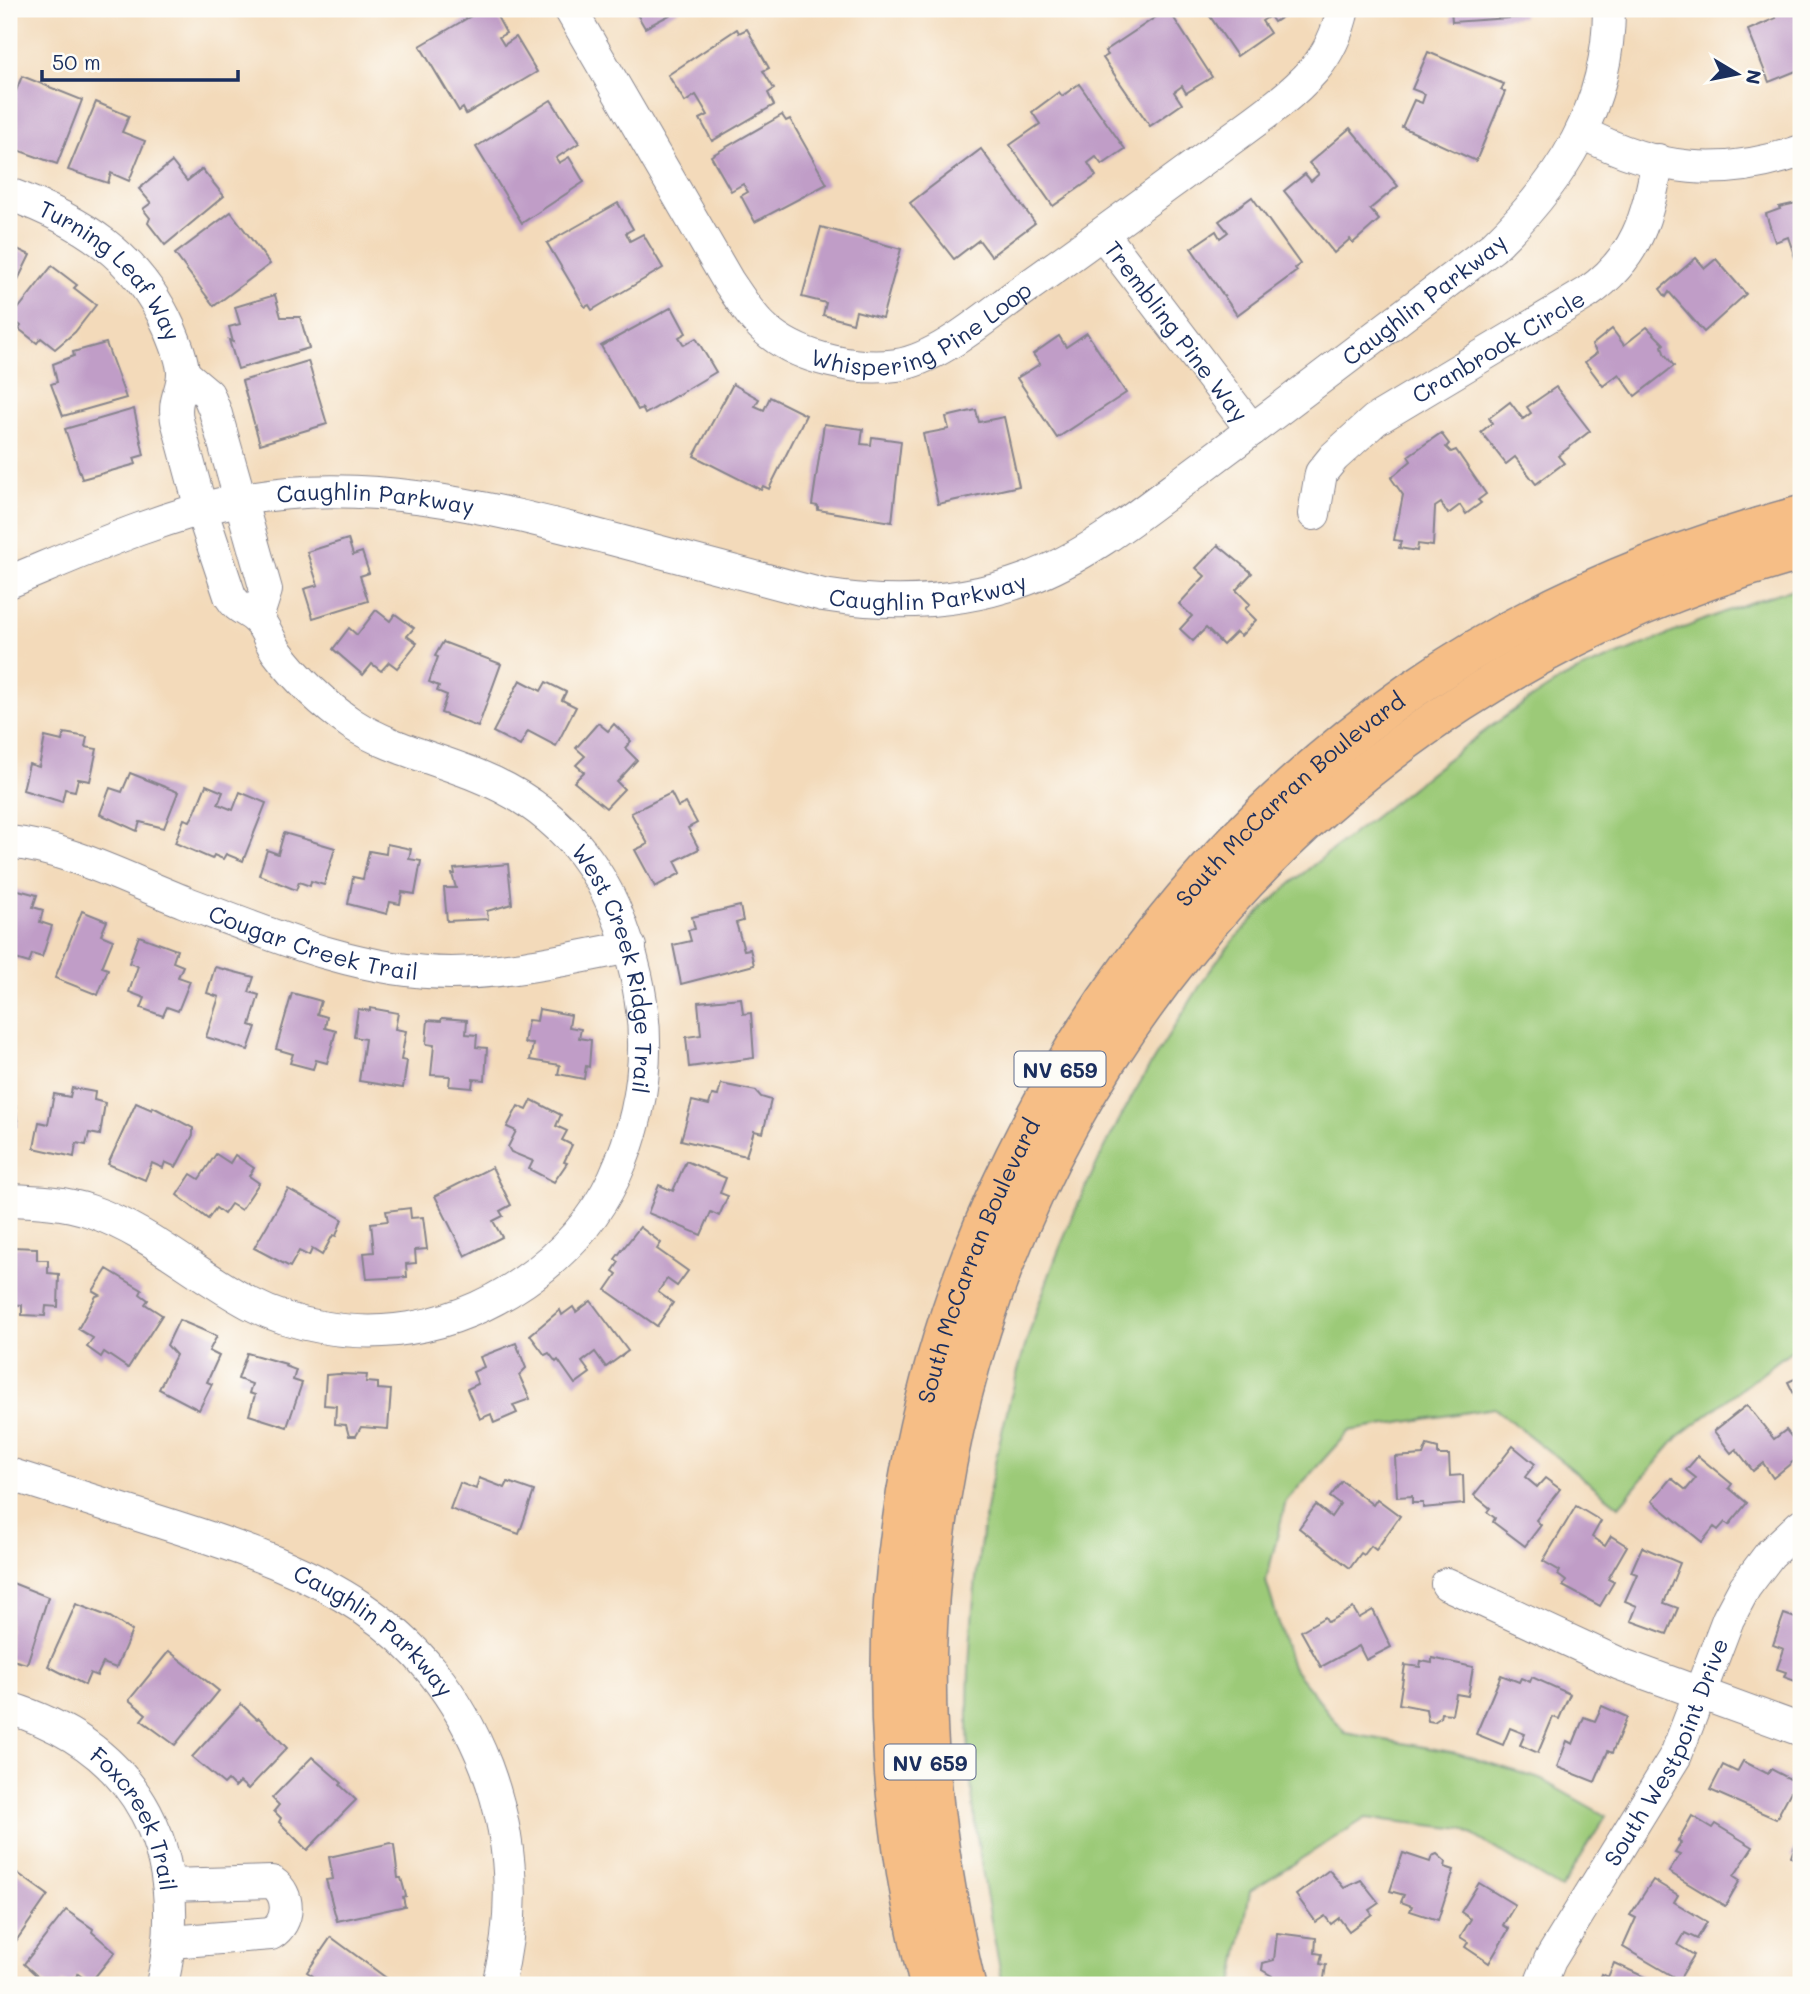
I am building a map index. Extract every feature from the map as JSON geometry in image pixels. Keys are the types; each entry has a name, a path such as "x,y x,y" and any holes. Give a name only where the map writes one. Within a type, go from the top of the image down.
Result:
{"main road":[{"name":"South McCarran Boulevard","path":"929,1985 914,1922 899,1830 892,1754 894,1595 906,1494 923,1406 948,1316 980,1232 1018,1147 1066,1059 1116,982 1174,907 1239,836 1297,780 1364,725 1458,661 1579,593 1680,550 1801,514"},
{"name":"South McCarran Boulevard","path":"967,1985 946,1896 932,1796 928,1628 937,1531 965,1386 994,1293 1016,1232 1076,1111 1120,1039 1179,959 1234,895 1306,822 1390,751 1488,683 1577,634 1667,595 1801,552"}],"street":[{"name":"Whispering Pine Loop","path":"570,9 728,281 755,318 789,345 822,358 866,366 910,362 958,335 1103,234 1297,87 1332,45 1343,9"},
{"name":"Caughlin Parkway","path":"9,582 125,533 201,509 280,495 363,491 451,501 514,514 822,595 912,603 994,590 1063,564 1139,513 1493,247 1549,189 1583,133 1604,59 1609,9"},
{"path":"1583,133 1612,147 1691,170 1732,169 1770,162 1801,151"},
{"name":"Cranbrook Circle","path":"1314,514 1321,473 1339,452 1375,420 1587,293 1612,273 1627,256 1640,231 1658,160"},
{"name":"Turning Leaf Way","path":"9,194 74,221 122,258 159,306 183,373 208,394 240,500"},
{"name":"Trembling Pine Way","path":"1103,234 1252,430"},
{"name":"Turning Leaf Way","path":"183,373 174,406 201,509"},
{"path":"240,500 266,590 257,618"},
{"name":"West Creek Ridge Trail","path":"9,1200 51,1202 89,1211 158,1245 251,1304 282,1317 318,1326 397,1330 477,1307 515,1288 581,1230 607,1193 626,1153 638,1116 644,1073 644,1026 630,947 614,902 600,875 560,826 526,801 479,776 384,741 356,726 307,688 285,663 257,618 237,608 230,596 201,509"},
{"name":"Cougar Creek Trail","path":"9,842 51,850 246,926 382,966 450,973 482,971 630,947"},
{"name":"Caughlin Parkway","path":"9,1474 289,1565 362,1606 405,1642 445,1688 463,1716 494,1788 505,1829 510,1907 498,1985"},
{"name":"South Westpoint Drive","path":"1540,1985 1550,1960 1676,1755 1728,1619 1745,1587 1770,1554 1801,1525"},
{"path":"1447,1584 1551,1635 1699,1695 1801,1730"},
{"name":"Foxcreek Trail","path":"9,1708 74,1736 118,1772 140,1799 156,1831 169,1885 171,1942 162,1985"},
{"path":"169,1885 272,1882 280,1887 286,1910 278,1930 271,1934 171,1942"}],"green space":[{"path":"1801,587 1801,1343 1678,1437 1619,1506 1494,1408 1349,1431 1286,1501 1266,1581 1292,1667 1345,1733 1457,1753 1540,1779 1606,1816 1561,1889 1463,1829 1366,1818 1250,1891 1233,1985 1003,1985 974,1814 969,1745 972,1621 982,1532 999,1444 1022,1357 1051,1272 1085,1189 1125,1109 1220,957 1260,912 1305,872 1458,751 1518,708 1577,672 1716,615"}],"building":[{"path":"483,9 493,9 506,33 499,37 504,45 516,37 537,72 466,114 463,108 459,111 420,46"},
{"path":"634,9 681,9 645,28"},
{"path":"1168,9 1212,77 1186,93 1182,86 1174,92 1182,104 1150,126 1103,58 1108,55 1105,51"},
{"path":"1205,9 1294,9 1274,22 1270,16 1262,21 1270,33 1237,56"},
{"path":"1451,9 1523,9 1523,17 1452,22"},
{"path":"1789,9 1801,9 1801,69 1769,82 1748,30"},
{"path":"737,29 739,33 747,29 769,68 763,71 774,89 768,93 774,105 712,141 700,119 708,115 696,95 685,102 668,75"},
{"path":"1428,52 1504,84 1501,90 1505,92 1476,161 1402,127 1414,100 1422,103 1425,94 1412,89"},
{"path":"22,76 82,100 57,164 9,147 9,108"},
{"path":"1079,84 1125,149 1102,165 1096,157 1088,163 1096,176 1053,206 1010,145 1040,124 1032,112 1059,92 1062,96"},
{"path":"551,100 579,143 556,158 559,163 569,157 584,182 522,223 476,147"},
{"path":"96,102 129,116 122,132 145,141 129,181 111,173 108,183 68,170"},
{"path":"782,115 786,121 790,119 827,184 755,222 741,196 748,192 743,184 731,191 711,156"},
{"path":"1350,128 1398,186 1370,209 1379,220 1353,243 1350,239 1334,253 1284,191 1305,174 1311,181 1319,174 1309,163"},
{"path":"981,149 1035,223 991,256 979,240 954,259 910,203"},
{"path":"172,162 187,181 202,169 224,196 165,245 148,223 150,218 143,209 151,203 139,189"},
{"path":"1252,197 1300,264 1295,268 1297,271 1237,315 1191,248 1216,231 1220,238 1228,232 1219,221"},
{"path":"1801,202 1801,275 1788,237 1775,242 1766,214 1780,209 1779,207"},
{"path":"618,203 633,229 626,233 630,241 643,234 663,268 592,310 589,305 585,307 547,243"},
{"path":"231,212 270,264 214,306 175,254"},
{"path":"821,227 901,249 882,318 856,311 853,323 823,315 826,303 802,297"},
{"path":"13,247 30,255 9,298 9,250"},
{"path":"1696,258 1705,268 1716,259 1746,294 1704,332 1669,292 1666,297 1660,289"},
{"path":"52,266 77,285 74,288 96,305 75,332 55,349 41,338 37,343 19,329 21,326 11,318"},
{"path":"275,295 281,317 300,317 309,348 238,369 229,340 233,342 229,327 240,324 235,307"},
{"path":"672,307 686,333 679,337 684,345 696,338 716,372 645,414 642,408 638,410 601,346"},
{"path":"1647,327 1664,344 1664,353 1674,366 1635,396 1619,374 1603,386 1585,362 1597,353 1592,345 1612,329 1624,345"},
{"path":"1087,333 1126,393 1057,438 1017,378 1040,364 1033,354 1059,336 1066,347"},
{"path":"106,343 126,398 63,416 51,384 57,382 53,364 74,356 73,352"},
{"path":"308,361 327,424 260,444 242,381"},
{"path":"733,384 759,399 755,406 764,410 770,397 806,415 769,489 763,486 761,490 694,456"},
{"path":"1556,387 1590,431 1558,456 1564,463 1536,484 1515,457 1506,464 1481,432 1492,423 1489,418 1510,402 1523,419 1531,413 1527,407"},
{"path":"134,409 144,455 134,458 136,464 82,479 65,429"},
{"path":"976,410 979,422 1004,417 1019,486 938,504 923,434 949,429 946,417"},
{"path":"824,424 863,429 861,444 871,445 872,437 901,441 892,522 818,510 818,506 812,505"},
{"path":"1441,433 1449,444 1446,447 1451,452 1456,450 1486,494 1478,500 1481,503 1466,514 1460,505 1448,514 1441,503 1435,507 1433,546 1418,544 1417,551 1399,548 1401,541 1394,540 1403,495 1391,478 1411,461 1408,456"},
{"path":"348,539 353,555 362,552 369,573 360,576 368,601 313,618 304,589 318,585 307,552"},
{"path":"1218,545 1252,573 1236,590 1250,604 1245,609 1256,620 1241,636 1236,632 1223,645 1206,628 1193,641 1180,629 1192,616 1179,604 1205,576 1196,568"},
{"path":"376,610 390,621 395,614 414,628 407,636 417,643 397,668 389,662 381,671 372,664 363,675 333,649 349,628 357,635"},
{"path":"443,642 501,664 478,727 441,713 447,695 437,691 439,686 429,682 438,657 435,656"},
{"path":"520,680 541,691 546,682 566,692 562,700 576,707 556,746 528,731 520,746 493,732"},
{"path":"598,723 608,731 614,724 631,741 625,748 637,760 617,782 624,789 606,808 574,782 584,772 576,765 585,756 576,748"},
{"path":"64,733 87,737 85,747 97,749 90,781 78,779 75,791 65,789 62,802 23,790 29,764 39,767 45,737 62,741"},
{"path":"130,773 178,792 164,828 140,822 137,831 100,814 110,788 122,792"},
{"path":"206,785 223,792 218,804 233,810 240,792 266,803 243,861 226,854 223,859 214,855 212,859 175,843 184,819 190,821"},
{"path":"671,793 678,807 686,803 697,823 688,828 699,849 675,861 681,873 655,887 635,850 648,844 631,813"},
{"path":"284,833 335,848 324,885 311,881 310,886 299,882 296,890 259,875 267,850 278,854"},
{"path":"387,844 411,849 409,859 421,861 415,894 402,892 400,904 390,902 387,914 348,904 353,877 363,879 369,851 386,854"},
{"path":"508,864 512,904 487,911 488,919 447,921 444,888 456,888 452,874 455,874 454,869"},
{"path":"11,888 37,895 33,907 43,910 40,922 52,926 42,957 32,954 29,963 9,957"},
{"path":"740,906 743,921 736,923 744,950 750,949 754,965 681,984 673,945 691,941 688,930 695,929 692,917"},
{"path":"82,911 107,921 101,935 113,940 102,967 108,969 98,995 55,978"},
{"path":"139,936 177,950 173,962 183,966 178,977 190,981 178,1011 167,1007 163,1016 141,1008 145,998 129,992 138,966 129,963"},
{"path":"215,967 254,977 249,992 259,995 250,1025 256,1027 248,1050 206,1037 219,997 207,993"},
{"path":"292,993 321,1001 317,1014 327,1017 325,1028 336,1031 327,1063 316,1060 313,1069 290,1063 293,1054 276,1049"},
{"path":"741,998 743,1014 751,1013 754,1058 689,1067 686,1037 701,1035 698,1002"},
{"path":"370,1008 398,1013 395,1029 406,1031 401,1060 407,1061 403,1088 359,1081 365,1039 354,1037 358,1009 370,1011"},
{"path":"539,1009 571,1015 569,1027 581,1029 579,1038 591,1040 589,1067 586,1066 584,1079 558,1074 560,1065 530,1060 533,1044 524,1043 528,1020 537,1021"},
{"path":"442,1018 467,1020 466,1034 477,1035 476,1047 487,1048 485,1080 473,1079 472,1088 449,1086 450,1076 431,1075 434,1045 426,1044 428,1020 441,1021"},
{"path":"12,1083 18,1126 9,1128 9,1084"},
{"path":"721,1084 756,1091 761,1097 771,1100 763,1133 754,1131 746,1156 681,1140 692,1101 709,1105 712,1095 718,1096"},
{"path":"72,1088 95,1092 94,1100 105,1103 100,1135 89,1133 86,1145 76,1143 74,1157 34,1148 39,1122 48,1124 54,1094 70,1097"},
{"path":"532,1100 561,1115 556,1126 567,1131 562,1140 572,1145 564,1162 567,1163 554,1182 529,1169 533,1161 511,1152 508,1147 516,1131 507,1127 518,1106 527,1110"},
{"path":"136,1103 152,1110 153,1107 193,1128 193,1135 176,1167 165,1162 163,1168 152,1163 145,1180 108,1164"},
{"path":"216,1154 230,1163 235,1155 254,1168 249,1176 259,1183 241,1210 231,1204 224,1214 216,1208 208,1219 177,1195 191,1174 199,1179"},
{"path":"686,1161 726,1178 720,1193 728,1196 719,1216 711,1212 701,1235 648,1213 659,1185 673,1191"},
{"path":"492,1167 511,1205 500,1211 503,1216 493,1221 502,1237 465,1256 435,1196"},
{"path":"288,1189 342,1219 336,1236 333,1235 322,1255 312,1249 309,1256 299,1251 290,1267 254,1248"},
{"path":"410,1208 411,1218 423,1217 427,1249 415,1250 416,1263 406,1264 407,1277 367,1279 364,1253 374,1252 371,1223 388,1221 386,1211"},
{"path":"640,1227 661,1243 657,1249 688,1271 677,1286 667,1279 658,1292 673,1303 657,1326 606,1290 617,1274 613,1271 619,1262 615,1259"},
{"path":"11,1247 37,1248 37,1260 48,1260 48,1273 59,1274 58,1307 46,1306 45,1316 22,1315 22,1305 9,1304"},
{"path":"107,1269 142,1290 140,1294 148,1300 145,1304 162,1315 128,1368 104,1352 101,1357 87,1347 93,1338 78,1329 96,1296 100,1295 93,1291"},
{"path":"591,1301 628,1351 606,1367 595,1352 582,1362 590,1373 575,1384 558,1360 556,1362 549,1353 545,1355 530,1335 560,1310 562,1315 573,1307 576,1312"},
{"path":"179,1320 217,1336 209,1351 219,1356 207,1382 212,1384 199,1410 159,1389 176,1355 167,1345"},
{"path":"516,1343 526,1368 519,1375 530,1399 513,1405 517,1413 494,1423 491,1414 480,1419 467,1389 478,1384 473,1372 484,1367 480,1357"},
{"path":"247,1353 286,1364 285,1366 296,1370 293,1380 302,1383 287,1427 249,1415 255,1395 249,1393 252,1384 238,1379"},
{"path":"326,1375 367,1375 366,1382 378,1383 378,1389 391,1390 388,1429 361,1427 356,1436 349,1436 346,1425 335,1424 336,1406 324,1405"},
{"path":"1801,1376 1801,1408 1788,1382"},
{"path":"1747,1405 1774,1439 1786,1430 1801,1449 1795,1460 1773,1478 1763,1463 1753,1471 1736,1449 1731,1453 1714,1431"},
{"path":"1427,1445 1438,1448 1438,1455 1449,1455 1450,1476 1463,1475 1464,1504 1423,1508 1423,1503 1412,1503 1412,1496 1397,1497 1395,1457 1423,1455"},
{"path":"1513,1446 1535,1464 1525,1477 1537,1487 1545,1478 1560,1489 1536,1520 1541,1525 1525,1546 1493,1522 1495,1518 1487,1512 1490,1508 1474,1495"},
{"path":"1698,1456 1732,1484 1729,1488 1747,1503 1729,1525 1725,1522 1718,1530 1714,1527 1702,1542 1652,1501 1671,1478 1686,1490 1696,1478 1686,1470"},
{"path":"479,1478 505,1488 508,1482 534,1491 519,1534 450,1509 460,1483 476,1489"},
{"path":"1342,1481 1373,1505 1377,1499 1400,1516 1376,1550 1371,1546 1364,1555 1361,1553 1350,1568 1299,1528 1316,1505 1331,1517 1340,1504 1330,1497"},
{"path":"1576,1506 1601,1521 1592,1537 1605,1546 1611,1536 1627,1546 1608,1579 1614,1582 1600,1606 1563,1586 1566,1581 1558,1575 1560,1571 1543,1561"},
{"path":"1642,1547 1680,1563 1664,1603 1678,1608 1667,1634 1631,1621 1637,1606 1625,1601 1637,1574 1631,1572"},
{"path":"10,1582 48,1597 27,1664 9,1659"},
{"path":"76,1604 110,1617 132,1631 116,1668 103,1663 97,1676 90,1673 85,1685 48,1666"},
{"path":"1353,1608 1359,1618 1373,1610 1391,1647 1366,1660 1359,1646 1321,1667 1301,1631 1325,1617 1328,1622"},
{"path":"1784,1614 1801,1620 1801,1683 1784,1677 1786,1672 1777,1669 1784,1649 1773,1645"},
{"path":"169,1651 219,1691 175,1745 141,1720 146,1714 129,1700"},
{"path":"1432,1658 1473,1667 1468,1696 1456,1694 1452,1714 1441,1713 1440,1718 1434,1722 1428,1721 1426,1709 1399,1704 1405,1665 1420,1667 1421,1661 1432,1663"},
{"path":"1501,1675 1519,1682 1521,1678 1530,1682 1532,1677 1570,1694 1559,1719 1553,1717 1538,1753 1520,1745 1525,1734 1510,1728 1503,1745 1476,1734"},
{"path":"241,1704 259,1718 287,1748 248,1789 240,1782 235,1787 228,1780 224,1784 192,1757"},
{"path":"1602,1706 1627,1717 1612,1753 1608,1751 1595,1782 1557,1767 1567,1741 1573,1744 1584,1717 1595,1721"},
{"path":"312,1757 342,1783 340,1785 356,1800 307,1850 279,1822 281,1818 274,1811 279,1805 272,1798"},
{"path":"1743,1761 1768,1774 1771,1769 1796,1782 1776,1819 1710,1790 1723,1765 1737,1772"},
{"path":"1692,1816 1712,1828 1715,1824 1753,1847 1734,1876 1740,1880 1725,1906 1669,1872 1680,1855 1675,1853 1681,1843 1678,1841"},
{"path":"1801,1828 1801,1861 1791,1857"},
{"path":"391,1843 394,1845 398,1878 401,1878 406,1896 403,1897 405,1906 337,1921 326,1880 333,1879 329,1857"},
{"path":"1403,1853 1430,1862 1432,1856 1437,1854 1446,1862 1445,1867 1454,1870 1438,1920 1410,1911 1412,1906 1401,1902 1404,1895 1390,1891"},
{"path":"9,1867 48,1895 9,1951"},
{"path":"1329,1870 1344,1888 1361,1880 1379,1903 1369,1910 1372,1914 1349,1931 1339,1918 1331,1924 1325,1916 1316,1922 1296,1895"},
{"path":"1653,1880 1678,1895 1674,1902 1707,1922 1697,1939 1685,1933 1678,1945 1694,1955 1679,1980 1623,1947 1636,1918 1630,1915"},
{"path":"1479,1883 1515,1905 1503,1925 1509,1929 1489,1963 1465,1947 1468,1942 1460,1937 1471,1919 1461,1912"},
{"path":"66,1910 93,1929 92,1932 115,1952 90,1983 78,1974 70,1985 62,1982 60,1985 47,1985 24,1964"},
{"path":"1277,1933 1316,1938 1315,1953 1322,1954 1320,1964 1326,1965 1323,1985 1271,1985 1272,1976 1262,1970 1263,1963 1274,1960"},
{"path":"331,1937 389,1980 385,1985 306,1984 313,1976 307,1972"},
{"path":"1614,1963 1649,1979 1646,1985 1591,1985 1592,1981 1598,1984 1602,1974 1608,1977"}]}
